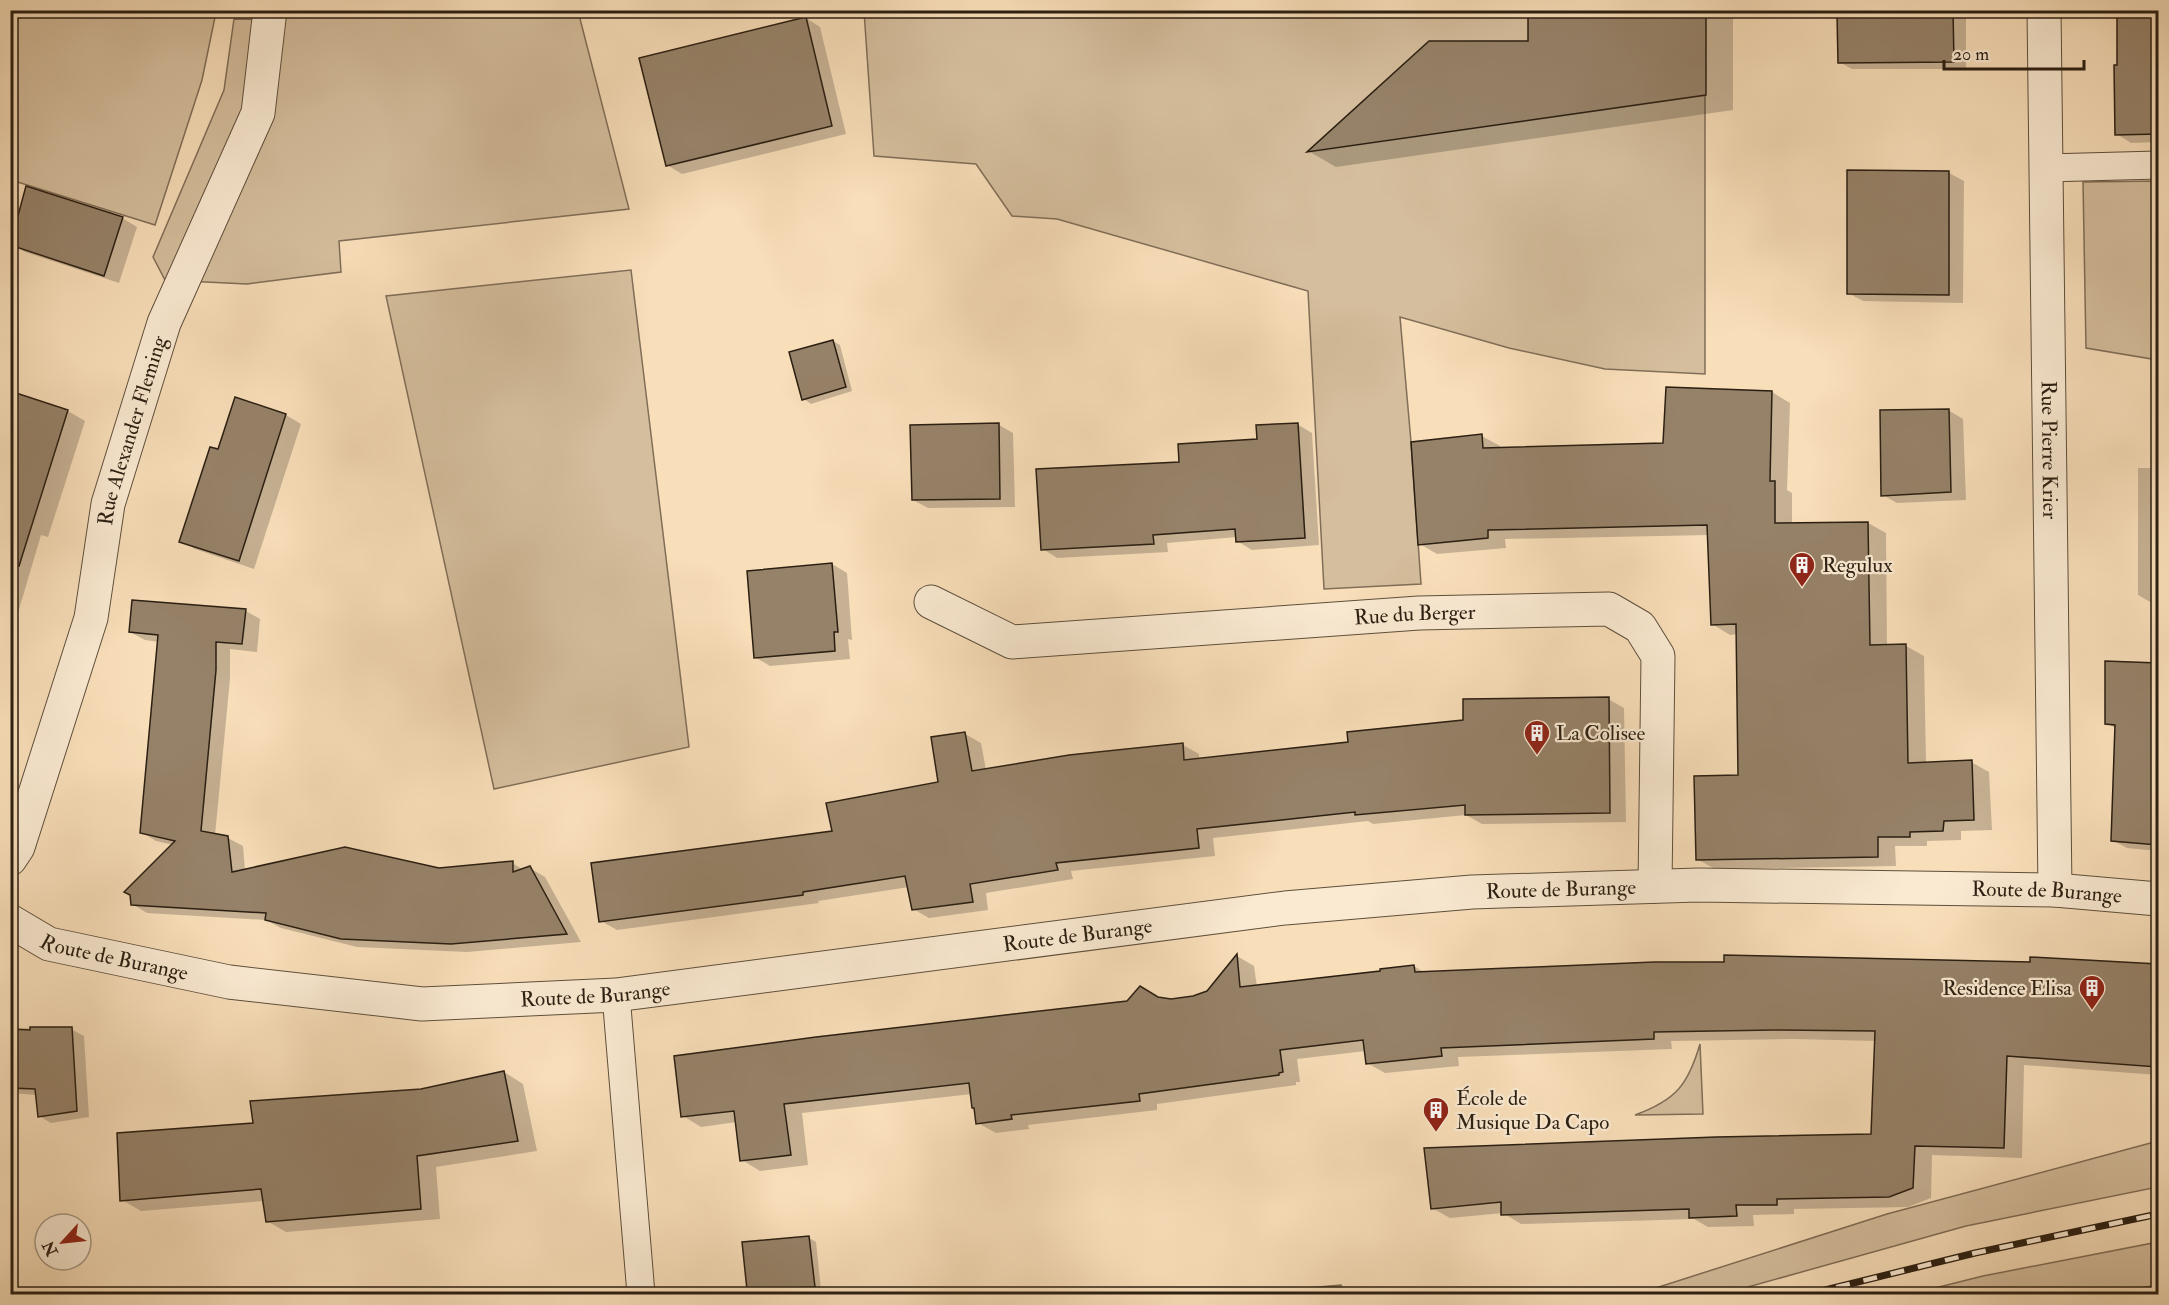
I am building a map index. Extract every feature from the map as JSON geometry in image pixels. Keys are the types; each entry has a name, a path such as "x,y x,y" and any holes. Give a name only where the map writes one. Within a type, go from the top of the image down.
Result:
{"street":[{"name":"Rue Alexander Fleming","path":"10,859 18,848 91,618 108,504 164,323 258,113 270,10"},
{"name":"Rue Pierre Krier","path":"2044,10 2055,890"},
{"name":"Rue du Berger","path":"931,602 1012,642 1419,613 1609,609 1640,627 1658,656 1655,886"},
{"name":"Route de Burange","path":"10,921 49,944 229,982 422,1004 616,995 1285,908 1472,892 1688,884 2055,890 2158,898"}],"lane":[{"path":"2046,168 2158,165"},
{"path":"616,995 641,1294"}],"shaded area":[{"path":"188,10 215,17 202,80 155,225 11,180 11,11"},
{"path":"270,10 578,11 629,209 339,241 341,272 247,284 165,280 153,257 224,90 234,19 270,20"},
{"path":"864,11 1705,11 1705,374 1605,369 1509,348 1400,317 1421,584 1324,589 1308,291 1057,219 1012,216 976,164 874,156"},
{"path":"2158,181 2158,360 2086,348 2083,182"},
{"path":"631,270 689,747 494,789 386,296"},
{"path":"1700,1044 1703,1114 1635,1115 1661,1103 1678,1089 1691,1070"},
{"path":"2158,1141 2158,1187 1966,1226 1723,1294 1637,1294 1887,1214"},
{"path":"2158,1242 2158,1285 2105,1294 1911,1294 1983,1276"},
{"path":"1341,1285 1346,1294 1238,1294"}],"building":[{"path":"1528,10 1706,10 1706,95 1307,152 1429,41 1528,41"},
{"path":"1896,10 1953,10 1954,62 1838,63 1837,15 1896,14"},
{"path":"2117,10 2158,10 2158,134 2115,135 2114,65 2117,65"},
{"path":"806,17 832,126 666,166 639,58"},
{"path":"1847,170 1949,171 1949,295 1847,294"},
{"path":"26,186 123,217 104,276 10,245"},
{"path":"833,340 846,387 802,400 789,352"},
{"path":"1666,387 1772,391 1770,481 1775,481 1775,523 1868,522 1870,645 1906,644 1908,763 1972,760 1974,820 1944,821 1943,831 1910,832 1910,837 1878,837 1878,857 1696,860 1694,776 1738,775 1736,624 1711,625 1707,525 1488,530 1488,538 1418,545 1411,442 1482,434 1483,448 1663,443"},
{"path":"10,391 68,410 19,566 10,564"},
{"path":"235,397 286,414 239,561 179,542 210,447 218,449"},
{"path":"1949,409 1951,492 1881,496 1880,410"},
{"path":"999,423 1000,499 912,500 910,425"},
{"path":"1298,423 1305,538 1236,542 1235,529 1153,535 1154,544 1041,550 1036,469 1179,462 1178,444 1257,439 1256,425"},
{"path":"832,563 838,632 834,632 835,651 754,658 747,571"},
{"path":"132,600 246,609 242,644 216,642 216,670 201,831 228,836 232,872 345,847 439,868 513,861 513,872 530,866 567,934 451,944 341,939 265,920 266,913 131,905 130,895 124,892 175,841 140,833 158,635 129,632"},
{"path":"2105,661 2158,663 2158,845 2111,841 2115,725 2105,724"},
{"path":"1609,697 1610,813 1465,815 1465,805 1355,815 1355,812 1197,829 1199,848 1056,863 1058,870 970,884 973,902 912,910 905,876 803,892 803,895 599,922 591,863 832,831 826,803 938,782 931,737 965,732 972,771 1069,755 1183,743 1184,760 1348,742 1347,732 1463,720 1463,699"},
{"path":"1237,954 1240,987 1414,965 1415,972 1654,962 1724,962 1724,955 2030,962 2030,957 2158,964 2158,1067 2007,1056 2004,1148 1915,1146 1913,1188 1889,1197 1777,1199 1777,1205 1736,1205 1737,1216 1689,1218 1689,1209 1501,1215 1501,1202 1431,1209 1424,1148 1716,1137 1871,1134 1875,1031 1654,1032 1654,1039 1441,1048 1442,1056 1366,1064 1363,1040 1280,1050 1283,1072 1279,1075 1139,1094 1140,1101 1011,1115 1012,1119 976,1124 969,1083 784,1104 791,1155 740,1161 734,1111 681,1117 674,1056 1127,1001 1140,986 1158,997 1171,999 1193,996 1207,991"},
{"path":"30,1027 72,1027 77,1111 38,1117 35,1089 10,1088 10,1029 30,1030"},
{"path":"504,1071 518,1141 417,1156 421,1209 266,1222 261,1189 120,1201 117,1133 253,1123 250,1101 421,1089"},
{"path":"809,1236 815,1287 747,1290 742,1242"}],"railway":[{"path":"1809,1294 1975,1253 2158,1214"}],"place":[{"name":"Regulux","path":"1802,588"},
{"name":"La Colisee","path":"1537,756"},
{"name":"Residence Elisa","path":"2092,1011"},
{"name":"École de Musique Da Capo","path":"1436,1133"}]}
